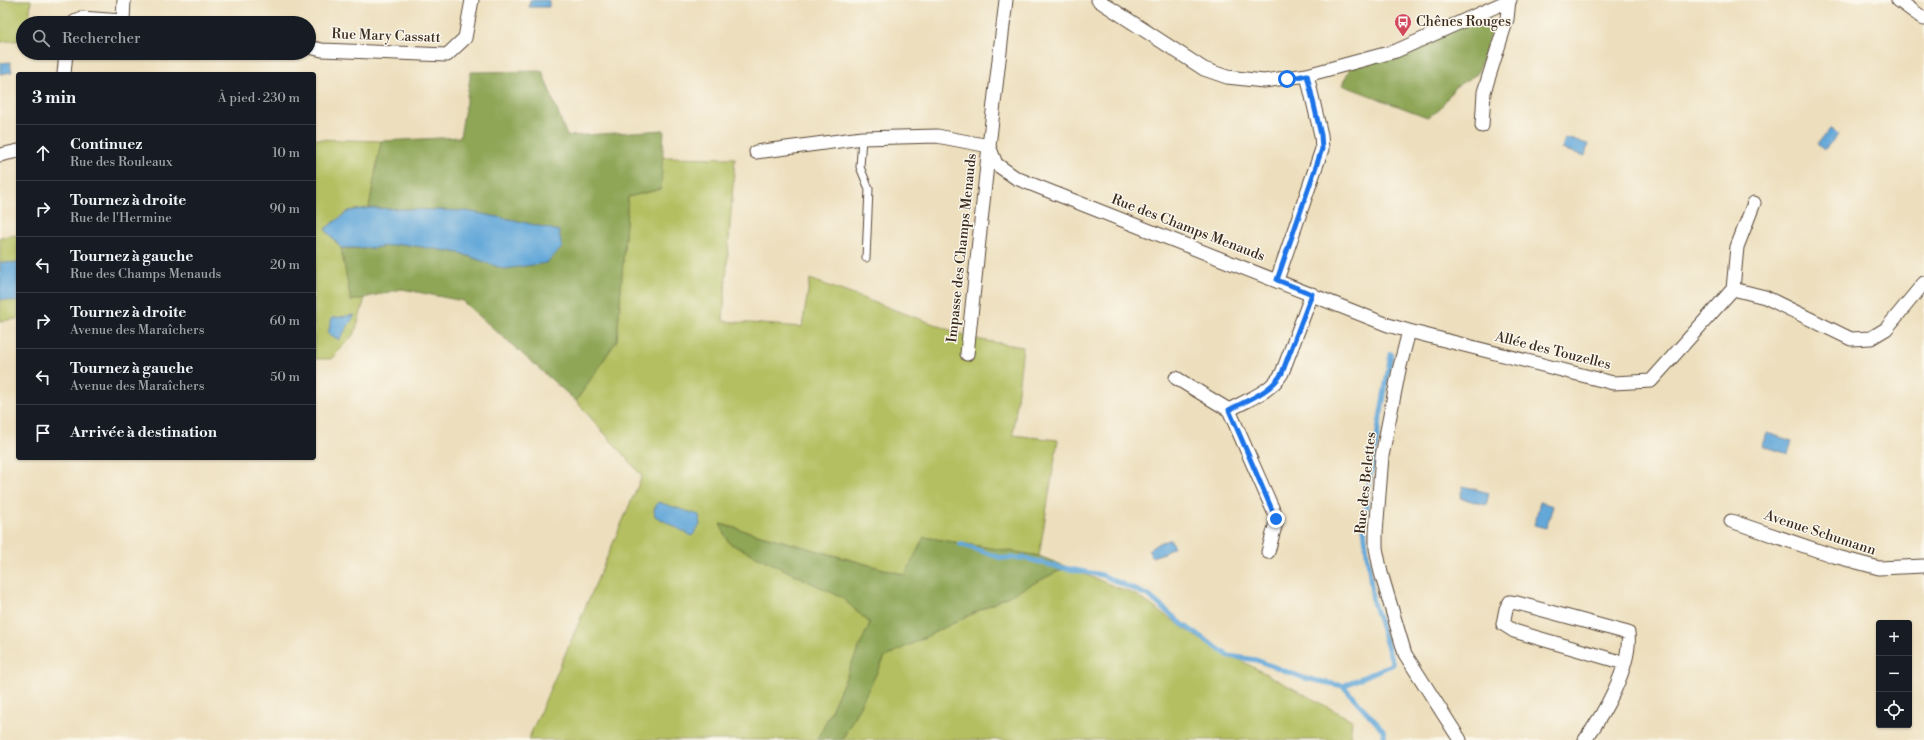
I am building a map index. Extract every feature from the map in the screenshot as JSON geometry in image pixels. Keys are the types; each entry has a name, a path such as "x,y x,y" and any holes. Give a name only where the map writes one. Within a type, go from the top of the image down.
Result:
{"street":[{"path":"124,0 124,16"},
{"name":"Rue Mary Cassatt","path":"316,49 447,55 465,38 472,0"},
{"name":"Rue des Champs Menauds","path":"1006,0 989,146 996,164 1016,178 1388,325"},
{"path":"1098,0 1204,69 1227,77 1264,81 1307,75 1396,51 1509,0"},
{"path":"1482,126 1484,92 1507,19 1509,0"},
{"path":"1898,0 1924,20"},
{"path":"64,72 65,60"},
{"path":"1277,280 1322,149 1321,135 1307,75"},
{"path":"756,152 862,138 937,136 989,146"},
{"name":"Impasse des Champs Menauds","path":"967,354 989,146"},
{"path":"0,155 16,151"},
{"path":"1754,203 1737,247 1733,289 1765,297 1851,339 1871,338 1886,329 1924,283"},
{"name":"Allée des Touzelles","path":"1388,325 1409,332 1613,383 1651,381 1733,289"},
{"path":"1229,410 1277,382 1282,373 1312,294"},
{"name":"Rue des Belettes","path":"1409,332 1399,370 1382,456 1376,548 1381,573 1405,654 1460,740"},
{"path":"1176,378 1229,410 1276,519 1268,552"},
{"name":"Avenue Schumann","path":"1731,521 1834,556 1879,568 1924,566"},
{"path":"1585,740 1609,702 1617,684 1624,663 1629,642 1628,633 1518,603 1510,602 1506,609 1503,624 1514,631 1624,663"}],"lane":[{"path":"862,138 860,167 869,189 866,258"}],"green space":[{"path":"0,0 31,0 30,16 16,16 16,41 0,42"},
{"path":"1488,17 1494,26 1477,74 1455,87 1438,111 1427,117 1342,85 1350,68 1480,18"},
{"path":"542,71 567,136 664,130 661,189 628,197 617,340 576,401 462,301 402,289 351,301 341,248 373,248 403,244 460,253 504,269 559,231 514,220 466,211 369,208 381,141 460,137 471,72"},
{"path":"316,139 381,141 369,208 349,211 325,229 341,248 351,301 365,298 355,333 331,359 316,359"},
{"path":"661,157 735,158 723,321 802,327 810,279 975,339 1023,347 1013,435 1058,440 1039,556 924,537 906,575 721,524 729,543 841,597 870,623 818,740 528,740 642,476 576,401 617,340 628,197 661,189"},
{"path":"16,235 16,319 0,321 0,237"},
{"path":"720,524 905,575 924,537 1039,556 1067,567 885,657 842,740 818,740 870,623 841,597 729,543"},
{"path":"1067,567 1136,595 1197,637 1352,720 1350,740 842,740 885,657"}],"water":[{"path":"530,0 549,0 549,7 529,7"},
{"path":"10,62 12,72 0,74 0,63"},
{"path":"1831,128 1838,135 1824,150 1817,144"},
{"path":"1565,138 1588,144 1585,156 1562,149"},
{"path":"369,208 466,211 514,220 559,231 562,248 546,263 504,269 460,253 403,244 373,248 341,248 325,229 349,211"},
{"path":"0,262 16,263 16,302 0,299"},
{"path":"355,315 339,340 328,333 332,318"},
{"path":"1767,433 1792,441 1788,454 1763,446"},
{"path":"1463,486 1489,493 1486,505 1460,498"},
{"path":"658,502 699,515 700,525 692,536 655,516 654,510"},
{"path":"1540,502 1553,506 1546,528 1534,525"},
{"path":"1171,540 1174,547 1164,553 1152,557 1148,550 1159,543"}],"waterway":[{"path":"1385,740 1383,730 1343,686 1393,664 1373,602 1364,529 1367,496 1391,354"},
{"path":"960,544 1001,558 1025,558 1058,567 1102,575 1149,596 1182,624 1229,656 1256,660 1304,678 1343,686"}],"place":[{"name":"Chênes Rouges","path":"1403,37"}],"route":[{"path":"1276,519 1229,410 1277,382 1282,373 1312,294 1277,280 1320,160 1322,149 1321,135 1307,75 1287,79"}]}
